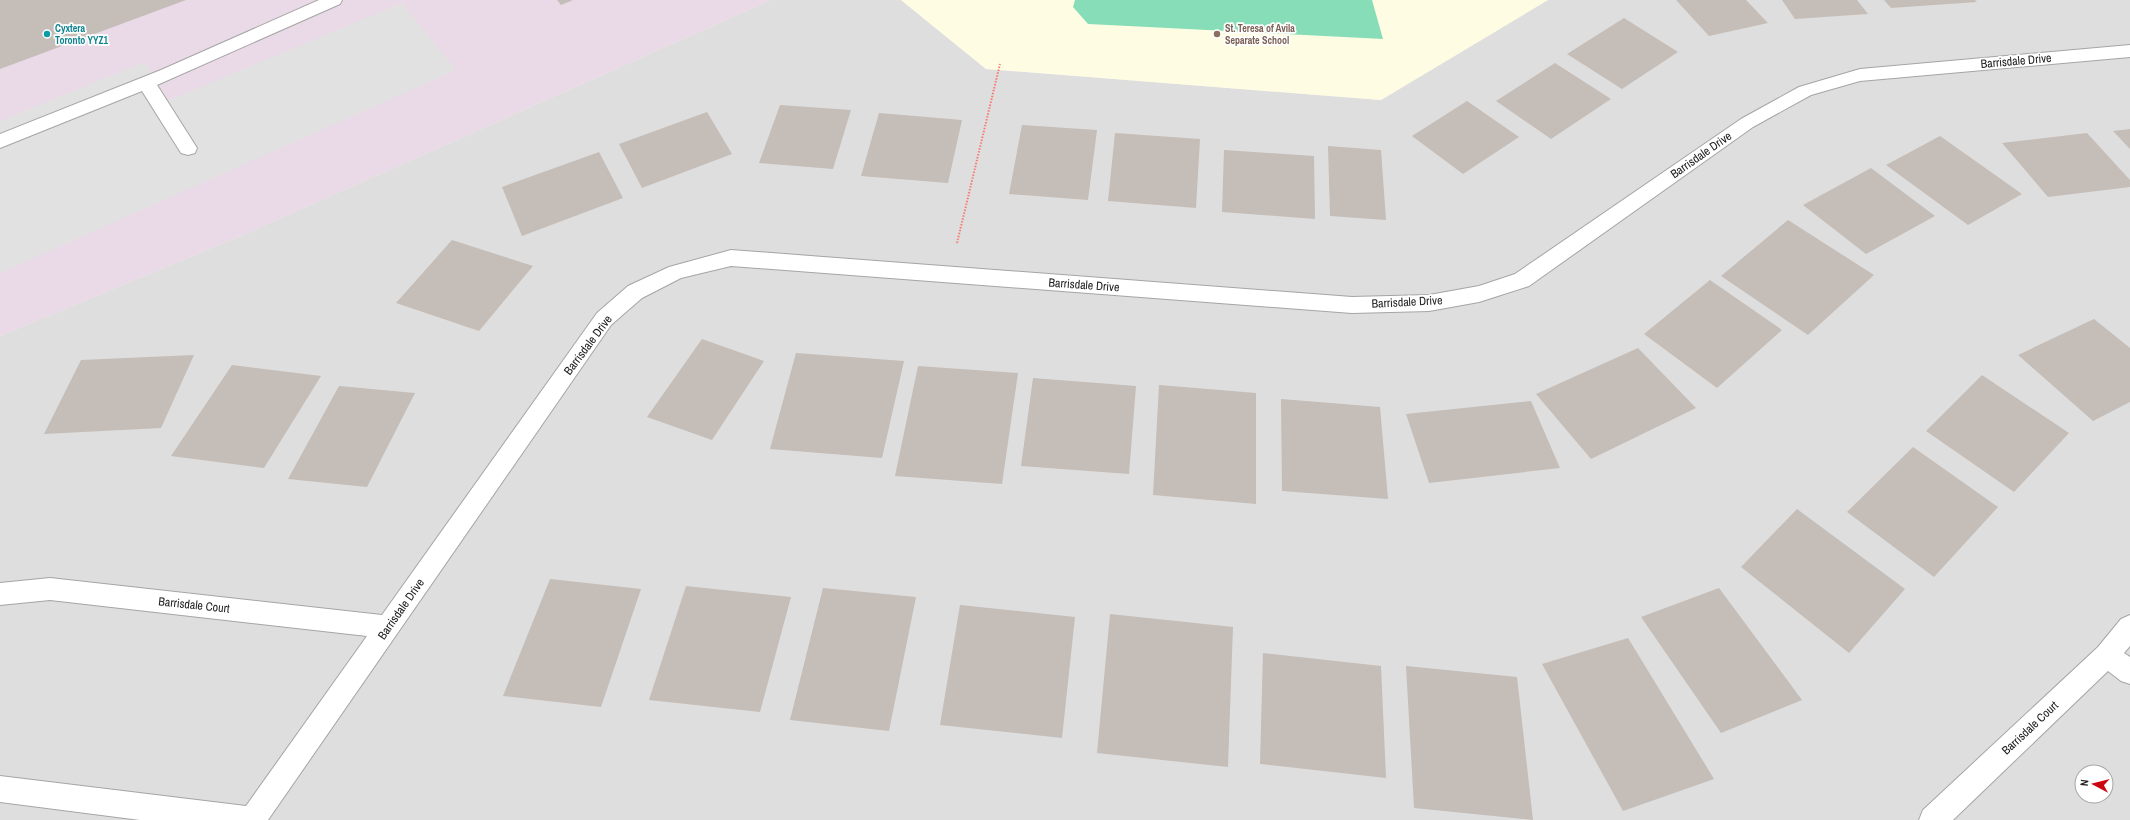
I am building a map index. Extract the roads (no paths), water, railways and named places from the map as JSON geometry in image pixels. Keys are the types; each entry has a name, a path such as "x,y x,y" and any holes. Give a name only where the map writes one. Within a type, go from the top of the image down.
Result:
{"street":[{"path":"0,141 146,82 334,0"},
{"name":"Barrisdale Drive","path":"250,820 604,319 636,292 676,272 731,258 1352,305 1429,303 1479,294 1522,280 1747,123 1805,91 1860,75 2130,51"},
{"path":"146,82 188,148"},
{"name":"Barrisdale Court","path":"0,594 50,588 388,626"},
{"path":"2130,627 2107,656 2130,672"},
{"name":"Barrisdale Court","path":"1933,820 2107,656"},
{"path":"0,788 250,820"}],"place":[{"name":"Cyxtera Toronto YYZ1","path":"47,34"},
{"name":"St. Teresa of Avila Separate School","path":"1217,34"}]}
